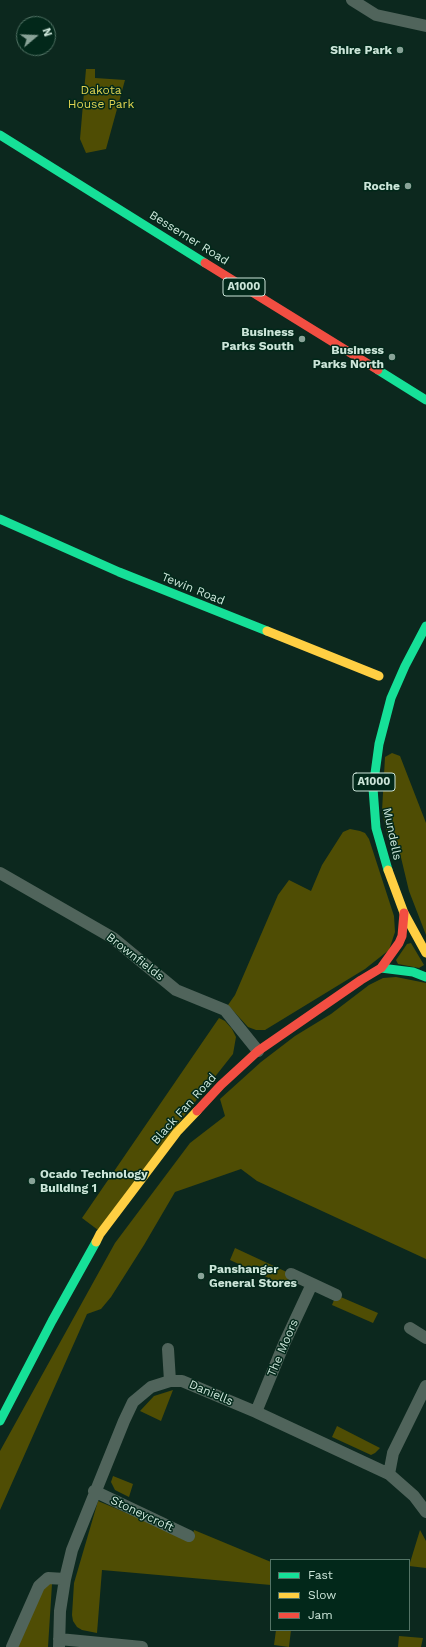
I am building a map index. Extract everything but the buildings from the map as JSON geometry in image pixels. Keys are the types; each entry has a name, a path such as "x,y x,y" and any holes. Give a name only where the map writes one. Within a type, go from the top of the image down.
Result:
{"main road":[{"name":"Bessemer Road","path":"0,135 426,400"},
{"name":"Tewin Road","path":"0,519 119,572 384,678"},
{"name":"Mundells","path":"426,626 405,666 391,698 383,724 373,788 379,842 404,913 426,953"},
{"path":"391,698 384,678 405,666"},
{"name":"Black Fan Road","path":"0,1421 52,1321 100,1234 177,1132 221,1085 258,1051 361,980 381,968 399,943 402,936 404,913"},
{"path":"381,968 413,972 426,977"}],"street":[{"path":"352,0 376,15 426,26"},
{"name":"Brownfields","path":"0,873 113,938 176,990 225,1010 258,1051"},
{"path":"291,1274 336,1295"},
{"name":"The Moors","path":"256,1412 284,1344 312,1284"},
{"path":"410,1328 426,1338"},
{"path":"168,1349 170,1381"},
{"name":"Daniells","path":"59,1643 60,1611 65,1579 72,1550 94,1491 133,1402 151,1387 170,1381 182,1381 256,1412 389,1474 414,1496 426,1512"},
{"path":"389,1474 393,1453 426,1386"},
{"name":"Stoneycroft","path":"94,1491 189,1536"},
{"path":"12,1647 39,1586 48,1578 65,1579"},
{"path":"59,1643 142,1647"}],"green space":[{"name":"Dakota House Park","path":"86,69 95,69 95,78 125,80 106,149 86,153 80,139"},
{"path":"392,753 400,756 426,823 426,935 409,891 398,845 388,838 382,811 385,757"},
{"path":"350,829 365,833 369,839 394,916 395,932 389,950 365,969 265,1030 256,1030 248,1027 228,1005 235,995 278,895 289,880 311,891 322,865 343,832"},
{"path":"411,943 424,965 419,968 398,964 396,960 407,944"},
{"path":"396,977 426,983 426,1259 257,1181 241,1169 175,1192 111,1297 101,1309 87,1314 0,1510 0,1451 115,1243 190,1143 225,1116 220,1099 261,1062 295,1036 331,1014 369,985 383,978"},
{"path":"219,1018 225,1021 232,1029 236,1037 233,1054 98,1230 82,1218"},
{"path":"235,1248 291,1274 286,1286 230,1260"},
{"path":"336,1295 378,1313 373,1323 332,1305"},
{"path":"173,1390 161,1421 140,1411 154,1396"},
{"path":"337,1426 380,1448 371,1455 332,1437"},
{"path":"113,1476 133,1484 129,1497 115,1490 111,1482"},
{"path":"98,1501 191,1540 194,1530 270,1562 270,1585 102,1570 97,1633 82,1630 77,1627 73,1621 74,1583"},
{"path":"420,1530 426,1541 426,1568 410,1566"},
{"path":"49,1582 52,1584 48,1647 12,1647 40,1591"},
{"path":"276,1631 291,1631 289,1647 274,1645"},
{"path":"399,1636 423,1638 421,1647 398,1647"}],"traffic: fast":[{"path":"0,135 205,263"},
{"path":"378,370 426,400"},
{"path":"0,519 119,572 267,631"},
{"path":"388,870 376,828 373,788 379,744 391,698 405,666 426,626"},
{"path":"381,968 413,972 426,977"},
{"path":"0,1421 52,1321 96,1242"}],"traffic: slow":[{"path":"267,631 379,676"},
{"path":"388,870 404,913 426,953"},
{"path":"96,1242 100,1234 177,1132 197,1111"}],"traffic: jam":[{"path":"205,263 378,370"},
{"path":"197,1111 221,1085 258,1051 361,980 381,968 399,943 402,936 404,913"}],"place":[{"name":"Shire Park","path":"400,50"},
{"name":"Roche","path":"408,186"},
{"name":"Business Parks South","path":"302,339"},
{"name":"Business Parks North","path":"392,357"},
{"name":"Ocado Technology Building 1","path":"32,1181"},
{"name":"Panshanger General Stores","path":"201,1276"}]}
